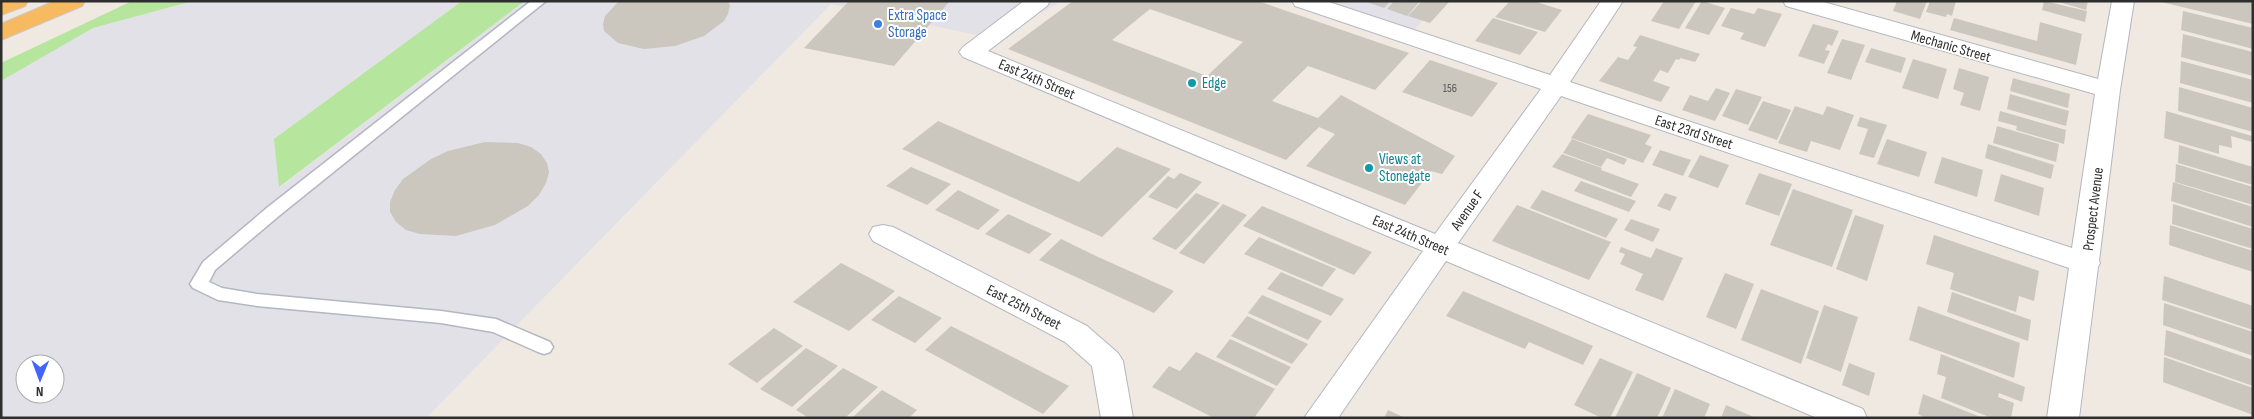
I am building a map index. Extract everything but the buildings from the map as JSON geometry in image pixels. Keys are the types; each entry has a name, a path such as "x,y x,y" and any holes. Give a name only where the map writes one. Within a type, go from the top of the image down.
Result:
{"highway":[{"path":"1,8 17,1"},
{"path":"1,34 74,1"}],"street":[{"name":"East 24th Street","path":"1039,1 971,52 1851,418"},
{"name":"East 23rd Street","path":"1303,1 2086,263"},
{"name":"Avenue F","path":"1320,418 1555,86 1612,1"},
{"name":"Mechanic Street","path":"1794,1 2108,90"},
{"name":"Prospect Avenue","path":"2063,418 2086,263 2108,90 2123,1"},
{"name":"East 25th Street","path":"883,234 1076,334 1107,361 1117,418"}],"lane":[{"path":"540,1 274,212 209,266 199,284 218,294 257,300 441,317 496,326 544,347"}],"shaded area":[{"path":"193,1 462,1 274,139 280,187 525,1 1062,1 995,39 831,4 426,418 1,418 1,81 93,28"},
{"path":"1323,1 1440,1 1413,31"}],"green space":[{"path":"132,1 193,1 93,28 1,81 1,63"},
{"path":"462,1 525,1 279,187 274,139"}],"place":[{"name":"Extra Space Storage","path":"878,24"},
{"name":"Edge","path":"1192,83"},
{"name":"Views at Stonegate","path":"1369,168"}]}
